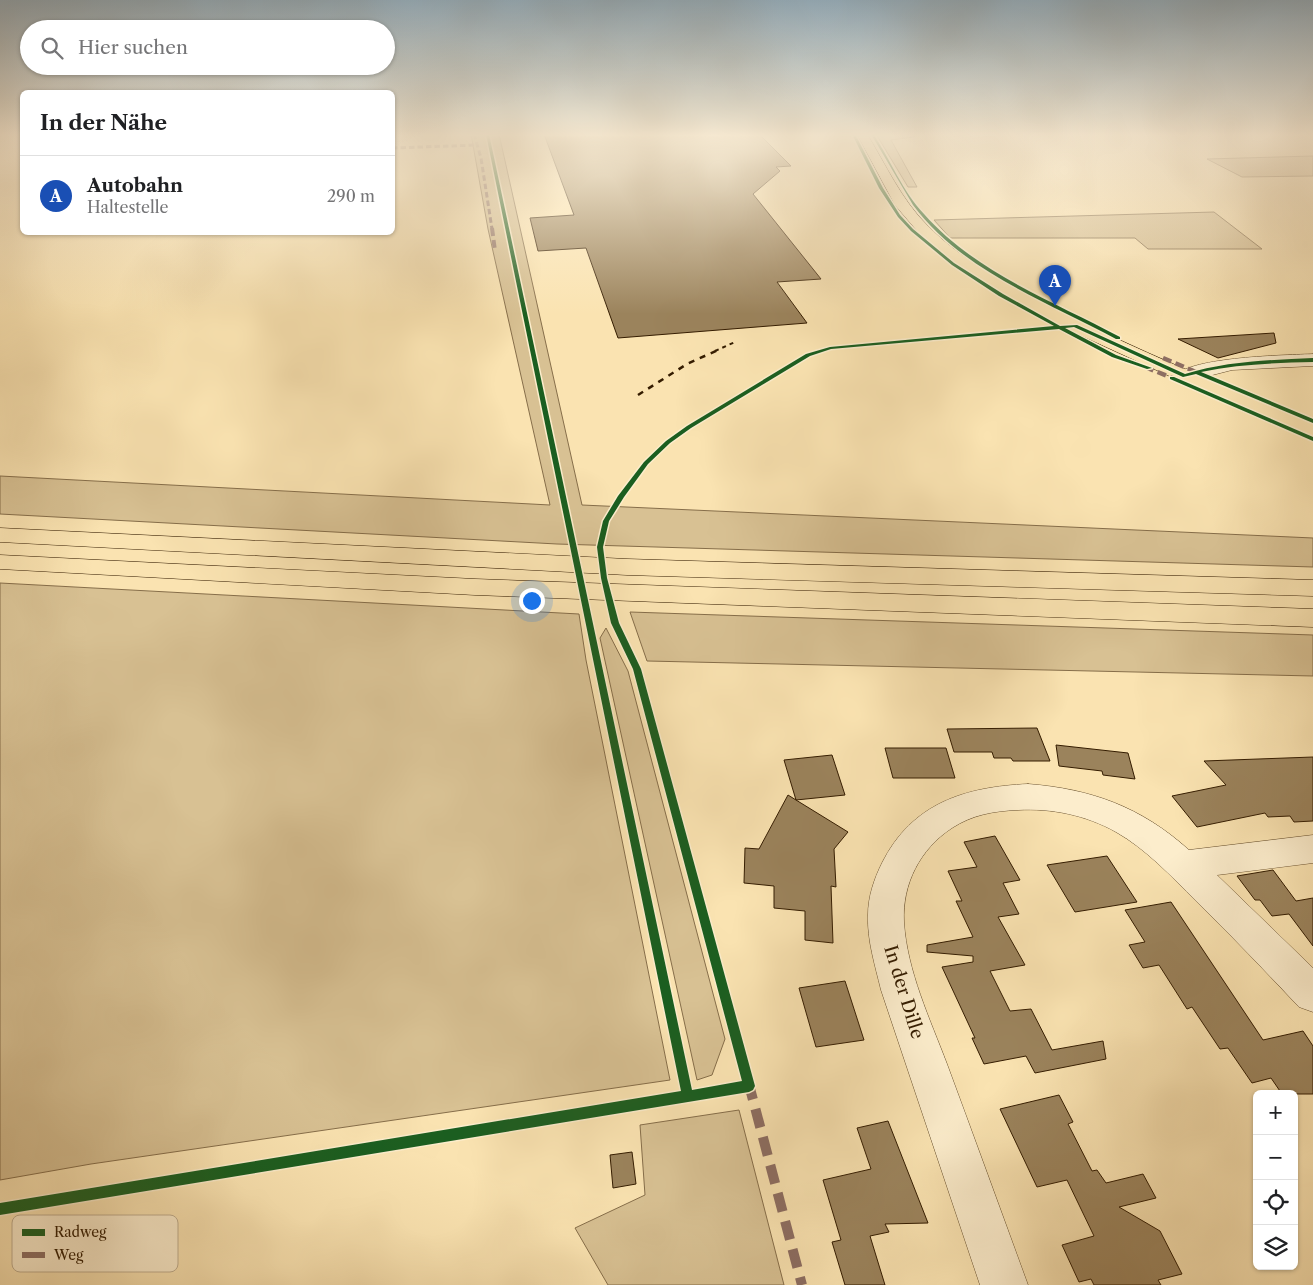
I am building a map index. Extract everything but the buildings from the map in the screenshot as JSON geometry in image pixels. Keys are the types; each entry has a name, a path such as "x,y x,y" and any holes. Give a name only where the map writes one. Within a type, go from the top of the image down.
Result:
{"main road":[{"path":"896,194 900,202 923,228 964,262 1012,293 1049,313 1185,376 1313,430"},
{"path":"0,535 627,567 1313,588"},
{"path":"0,562 183,574 563,591 1058,611 1313,618"}],"street":[{"path":"1185,376 1213,368 1313,360"},
{"name":"In der Dille","path":"1004,1285 900,990 888,941 887,903 895,871 910,845 932,824 958,809 990,800 1019,797 1075,802 1100,809 1154,839 1183,865 1313,994"},
{"path":"1183,865 1313,849"}],"shaded area":[{"path":"482,194 512,194 582,505 1313,538 1313,567 557,544 0,514 0,476 550,505"},
{"path":"1214,212 1262,249 1148,249 1135,238 950,238 934,220"},
{"path":"0,583 579,614 586,660 670,1080 91,1164 0,1180"},
{"path":"630,612 1313,635 1313,676 647,661"},
{"path":"606,628 628,671 725,1039 712,1075 697,1080 600,638"},
{"path":"739,1110 784,1285 608,1285 575,1228 645,1195 640,1125"}],"railway":[{"path":"715,351 735,342"},
{"path":"638,395 687,364 718,350"}],"marked path":[{"path":"486,194 495,251"},
{"path":"1163,358 1196,372"},
{"path":"1145,367 1175,379"},
{"path":"748,1081 802,1285"}],"cycle path":[{"path":"499,194 687,1095"},
{"path":"885,194 899,216 912,230 953,264 1001,295 1091,345 1114,356 1149,368"},
{"path":"908,194 922,215 965,254 1014,284 1118,338"},
{"path":"0,1209 749,1086 637,669 615,623 604,578 600,547 606,521 621,496 646,463 668,442 689,427 808,355 830,348 1075,326 1185,376 1216,367 1313,360"},
{"path":"1196,372 1313,421"},
{"path":"1172,378 1313,439"}],"place":[{"name":"Autobahn","path":"1055,306"}]}
